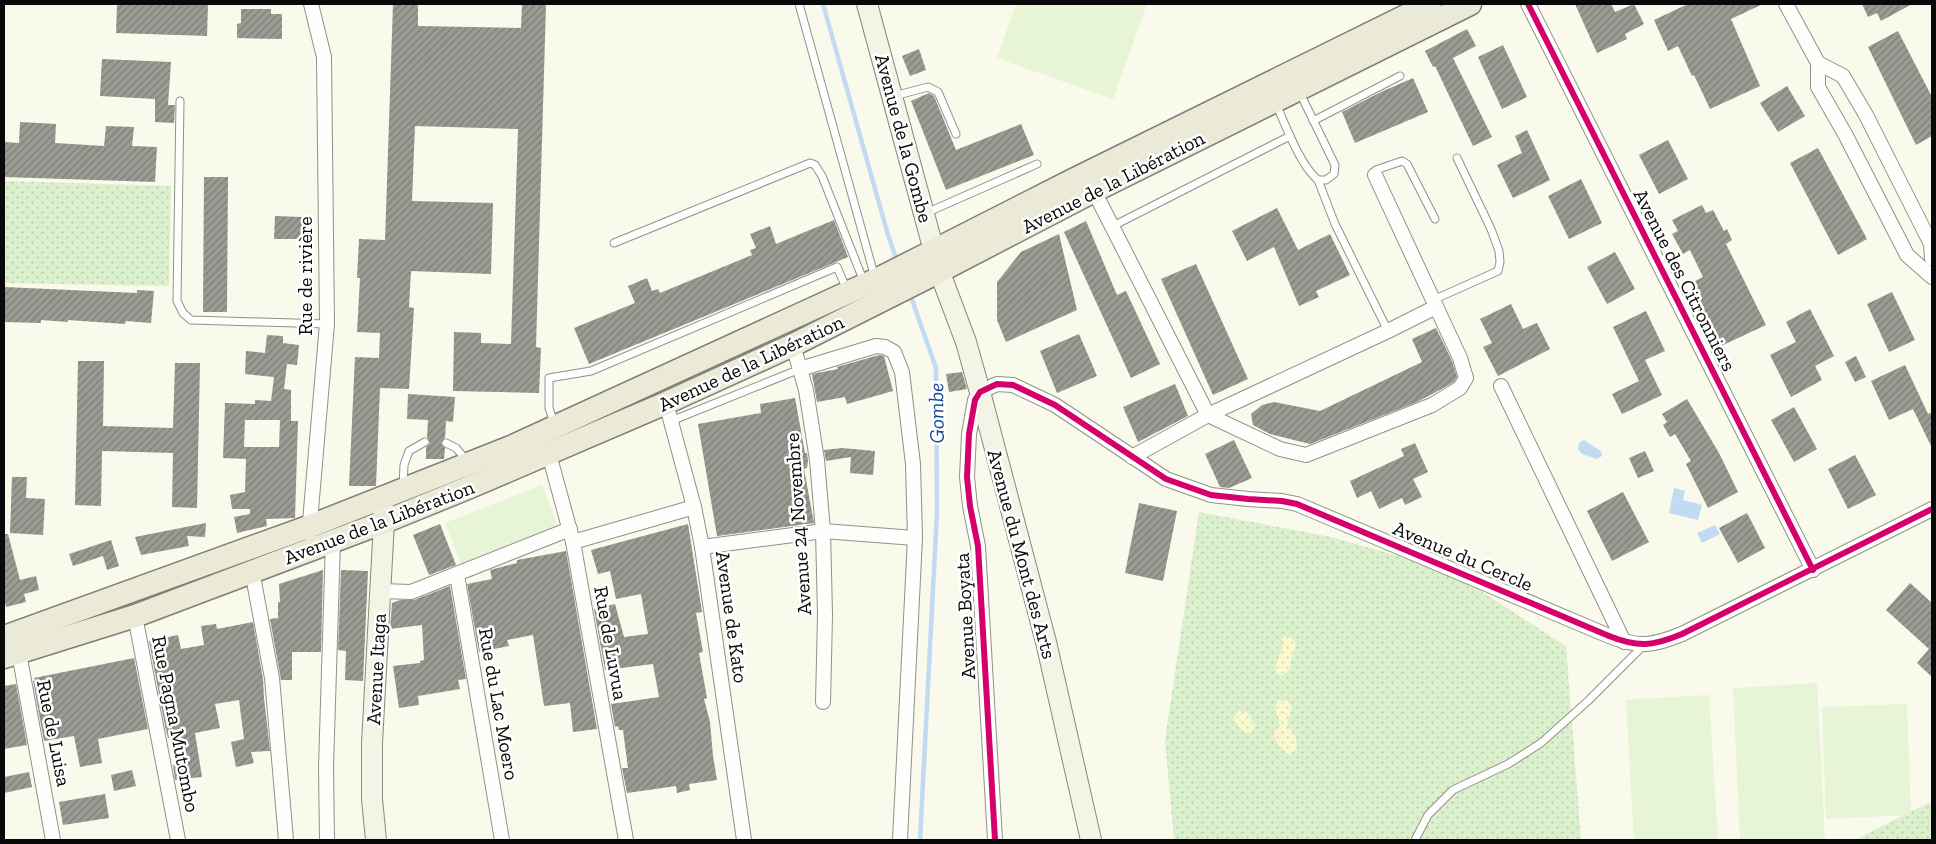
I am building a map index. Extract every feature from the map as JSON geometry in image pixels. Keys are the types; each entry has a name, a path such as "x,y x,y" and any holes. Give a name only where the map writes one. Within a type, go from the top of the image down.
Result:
{"main road":[{"name":"Avenue de la Libération","path":"928,266 1072,180 1430,4"},
{"name":"Avenue de la Libération","path":"9,646 135,616 252,572 309,538 392,495 556,427 872,286 928,266 1094,191 1470,4"},
{"name":"Avenue de la Libération","path":"9,646 309,538 333,541 549,454 668,412 793,345 872,286"}],"street":[{"name":"Rue de rivière","path":"309,538 327,324 324,57 311,4"},
{"name":"Avenue de la Gombe","path":"867,4 924,213 928,266"},
{"name":"Avenue des Citronniers","path":"1528,4 1813,570"},
{"path":"1786,4 1818,63 1818,87 1845,134 1907,255 1932,277"},
{"path":"1818,63 1843,76 1866,115 1931,244 1932,259"},
{"path":"1094,191 1208,415 1280,449 1306,455 1432,405 1460,388 1466,378 1460,358 1375,175"},
{"path":"1907,255 1931,244"},
{"name":"Avenue du Mont des Arts","path":"928,266 966,342 1046,642 1091,840"},
{"path":"1132,457 1208,415 1388,332 1434,303"},
{"name":"Avenue 24 Novembre","path":"793,345 806,390 816,460 823,531 825,615 824,702"},
{"path":"800,369 876,346 885,347 894,352 902,372 911,446 915,538 900,840"},
{"name":"Avenue du Cercle","path":"980,392 997,384 1005,383 1026,390 1055,405 1166,479 1211,495 1297,504 1624,642 1643,646 1682,634 1932,509"},
{"path":"1501,386 1624,642"},
{"name":"Avenue Boyata","path":"980,392 975,400 970,427 967,477 978,556 995,840"},
{"name":"Avenue de Kato","path":"668,412 694,507 702,548 744,840"},
{"name":"Rue de Luvua","path":"549,454 572,535 626,840"},
{"name":"Avenue Itaga","path":"376,840 372,799 372,743 384,522 392,495"},
{"path":"381,591 411,592 572,535 694,507"},
{"path":"702,548 823,531 915,538"},
{"path":"326,840 333,541"},
{"path":"252,572 272,678 286,840"},
{"name":"Rue du Lac Moero","path":"457,575 502,840"},
{"name":"Rue Pagna Mutombo","path":"135,616 178,840"},
{"name":"Rue de Luisa","path":"9,646 53,840"}],"lane":[{"path":"799,4 872,286"},
{"path":"1313,121 1400,76"},
{"path":"893,96 928,87 938,92 956,134"},
{"path":"1298,89 1335,165 1334,174 1326,180 1318,180"},
{"path":"180,101 176,301 183,313 191,320 327,324"},
{"path":"1275,101 1290,136 1312,175 1318,180 1335,224 1388,332"},
{"path":"1112,227 1290,136"},
{"path":"1434,303 1498,271 1500,262 1499,251 1491,229 1457,158"},
{"path":"1375,175 1376,170 1392,163 1402,161 1407,164 1435,219"},
{"path":"614,243 810,163 815,165 822,176 872,286"},
{"path":"924,213 1038,164"},
{"path":"556,427 549,408 549,378 591,371 837,267 872,286"},
{"path":"668,412 800,369"},
{"path":"392,495 409,451 425,442"},
{"path":"446,444 456,448 470,464"},
{"path":"1414,840 1428,815 1453,790 1508,764 1541,743 1589,700 1643,646"}],"green space":[{"path":"1016,4 1147,4 1113,99 997,58"},
{"path":"4,181 171,186 169,286 4,283"},
{"path":"542,485 559,528 462,567 445,523"},
{"path":"1199,512 1331,537 1448,570 1566,646 1581,840 1174,840 1165,740"},
{"path":"1817,683 1825,840 1740,840 1733,688"},
{"path":"1709,695 1718,840 1634,840 1626,700"},
{"path":"1907,704 1911,815 1826,819 1822,707"},
{"path":"1932,801 1932,840 1855,840"}],"sand":[{"path":"1283,636 1290,637 1296,642 1290,669 1282,676 1278,675 1275,668 1282,649"},
{"path":"1278,700 1288,701 1292,708 1287,725 1296,736 1297,749 1290,755 1275,741 1274,732 1280,725 1275,708"},
{"path":"1239,711 1247,712 1255,724 1252,733 1243,732 1233,719"}],"water":[{"path":"1584,440 1601,451 1602,456 1597,459 1582,454 1578,449 1579,443"},
{"path":"1674,488 1685,491 1683,500 1702,505 1698,520 1669,513"},
{"path":"1715,525 1720,534 1702,543 1697,533"}],"building":[{"path":"117,4 208,4 207,36 116,33"},
{"path":"393,4 418,4 418,26 521,28 522,4 546,4 536,347 541,348 539,393 453,391 454,332 481,333 481,343 511,344 518,129 415,126 412,201 493,203 491,274 411,271 409,307 414,308 409,389 380,388 376,486 349,486 355,357 379,358 380,333 357,332 360,278 357,278 359,239 385,240"},
{"path":"1575,4 1611,4 1615,12 1634,4 1644,24 1625,34 1627,39 1597,53"},
{"path":"1688,4 1763,4 1731,19 1760,86 1710,109 1678,46 1668,51 1654,20"},
{"path":"1862,4 1912,4 1881,21 1877,13 1868,17"},
{"path":"241,9 271,9 271,14 282,14 282,39 237,38 237,24 241,23"},
{"path":"1467,29 1476,46 1453,58 1492,137 1473,146 1435,66 1433,67 1425,51"},
{"path":"1898,31 1932,97 1932,136 1916,145 1868,47"},
{"path":"1503,45 1527,97 1502,109 1478,57"},
{"path":"919,49 926,70 910,76 902,56"},
{"path":"102,59 171,62 168,105 175,105 174,123 155,122 155,99 100,96"},
{"path":"1413,78 1428,112 1355,143 1342,112"},
{"path":"1787,86 1805,116 1778,132 1760,103"},
{"path":"929,93 934,96 956,150 1021,124 1034,155 946,190 911,101"},
{"path":"20,122 56,124 55,143 104,146 106,126 134,127 132,146 157,147 155,182 4,177 4,142 19,143"},
{"path":"1527,130 1550,180 1513,198 1497,165 1522,153 1515,136"},
{"path":"1668,140 1688,179 1659,194 1639,155"},
{"path":"1818,148 1867,239 1838,255 1790,163"},
{"path":"204,177 228,177 227,312 203,312"},
{"path":"1581,179 1602,223 1569,239 1548,196"},
{"path":"1702,205 1706,213 1713,210 1724,231 1727,229 1732,240 1726,244 1766,325 1721,346 1691,283 1703,277 1690,250 1683,254 1672,234 1678,231 1672,220"},
{"path":"1277,208 1298,250 1330,234 1350,275 1316,291 1319,297 1299,306 1274,247 1247,261 1232,231"},
{"path":"275,216 302,217 302,239 274,239"},
{"path":"834,220 848,257 589,364 574,328 635,303 628,286 647,278 652,291 658,289 660,293 752,255 750,250 756,248 750,234 770,226 776,244"},
{"path":"1086,221 1117,295 1126,291 1160,364 1131,378 1064,232"},
{"path":"1059,234 1077,310 1006,342 997,320 997,282 1021,252"},
{"path":"1615,252 1635,289 1607,304 1587,267"},
{"path":"1196,264 1248,379 1213,395 1161,279"},
{"path":"4,287 137,293 137,290 154,291 151,323 126,321 125,324 68,320 68,322 41,320 41,323 4,322"},
{"path":"1892,292 1915,340 1889,352 1867,304"},
{"path":"1511,304 1523,329 1537,323 1550,349 1498,376 1483,347 1492,343 1480,319"},
{"path":"1810,309 1834,356 1815,366 1822,380 1791,397 1770,355 1796,342 1786,322"},
{"path":"1646,311 1665,351 1645,360 1662,395 1622,414 1612,394 1639,381 1613,327"},
{"path":"1436,328 1452,361 1457,377 1454,382 1436,392 1417,402 1310,444 1270,434 1253,425 1251,414 1262,405 1274,402 1320,411 1422,362 1412,339"},
{"path":"1079,334 1097,376 1057,393 1040,351"},
{"path":"267,335 283,336 283,343 299,345 297,365 287,364 284,389 291,390 291,421 298,421 295,518 266,519 267,526 237,533 234,517 250,514 250,509 232,509 230,495 245,492 246,459 223,458 225,403 255,404 255,400 271,401 274,377 245,374 246,351 265,353","holes":["245,420 280,420 279,447 244,447"]},
{"path":"879,355 884,356 893,391 847,404 845,397 817,402 812,374 838,369 837,367"},
{"path":"1856,356 1866,377 1855,382 1845,362"},
{"path":"78,361 104,361 103,426 173,428 175,363 200,363 197,508 172,507 173,453 102,451 101,506 75,505"},
{"path":"1905,365 1928,414 1932,412 1932,448 1913,409 1889,420 1871,381"},
{"path":"962,372 967,389 949,392 946,374"},
{"path":"1175,384 1188,416 1138,442 1123,407"},
{"path":"408,394 455,397 453,422 446,421 445,438 441,443 445,448 444,459 426,459 426,447 430,443 427,437 428,420 407,419"},
{"path":"795,398 805,453 807,453 807,468 804,469 814,523 717,536 698,424 761,413 760,404"},
{"path":"1687,399 1719,453 1738,492 1708,508 1686,464 1691,461 1675,434 1670,437 1663,425 1667,422 1662,414"},
{"path":"1794,407 1817,449 1794,462 1771,420"},
{"path":"1234,440 1252,478 1229,488 1220,487 1205,454"},
{"path":"1415,443 1428,472 1413,479 1422,497 1405,505 1402,498 1379,509 1371,491 1357,498 1350,481 1404,456 1401,449"},
{"path":"842,448 875,451 873,475 850,473 851,457 826,461 824,450"},
{"path":"1645,451 1654,471 1638,478 1629,458"},
{"path":"1855,455 1876,495 1848,509 1828,469"},
{"path":"12,477 27,477 26,498 45,499 43,535 10,533"},
{"path":"1623,492 1649,542 1612,561 1587,511"},
{"path":"1139,503 1177,511 1163,581 1125,573"},
{"path":"1747,513 1765,548 1738,563 1719,528"},
{"path":"206,523 205,537 187,536 189,546 141,555 135,537"},
{"path":"440,524 456,565 429,575 413,535"},
{"path":"688,524 702,612 696,613 703,652 699,653 707,698 704,699 710,722 717,780 689,784 690,790 677,793 676,786 627,793 622,768 628,768 623,730 619,730 618,726 615,727 611,704 659,697 653,664 605,670 594,609 615,604 624,637 648,634 641,594 616,599 610,571 598,574 591,550"},
{"path":"4,534 8,534 20,580 36,576 39,590 24,594 26,602 6,607 4,597"},
{"path":"111,540 119,566 107,570 103,556 73,566 69,554"},
{"path":"566,551 597,729 573,732 570,703 544,706 533,635 507,640 509,646 479,652 467,584 492,579 490,570 517,563 517,560"},
{"path":"323,570 321,652 292,652 292,680 281,680 270,619 278,618 278,602 280,602 279,584"},
{"path":"341,570 368,571 363,681 345,680 346,651 338,650"},
{"path":"1910,583 1932,603 1932,677 1917,663 1929,649 1886,610"},
{"path":"450,586 466,679 458,680 460,689 418,696 419,705 399,708 393,666 420,663 420,661 424,660 422,625 390,629 392,603 400,600 414,600"},
{"path":"253,622 263,679 270,751 251,752 254,763 236,767 231,742 244,739 239,700 215,704 220,728 195,733 202,777 175,780 173,765 175,765 170,738 168,738 165,726 149,641 178,635 181,649 204,645 201,626 216,624 217,629"},
{"path":"134,658 148,729 98,739 102,763 80,767 74,736 44,741 34,678"},
{"path":"16,684 27,745 4,749 4,686"},
{"path":"132,770 136,786 114,791 111,775"},
{"path":"29,772 32,787 4,793 4,777"},
{"path":"105,794 109,818 63,825 59,802"}],"waterway":[{"name":"Gombe","path":"823,4 897,261"},
{"name":"Gombe","path":"910,294 936,368 937,512 920,840"}],"cycle path":[{"path":"1528,4 1813,570"},
{"path":"995,840 978,546 970,506 967,477 969,434 975,400 980,392 997,384 1013,385 1055,405 1166,479 1211,495 1297,504 1609,636 1638,644 1663,641 1682,634 1932,509"}]}
